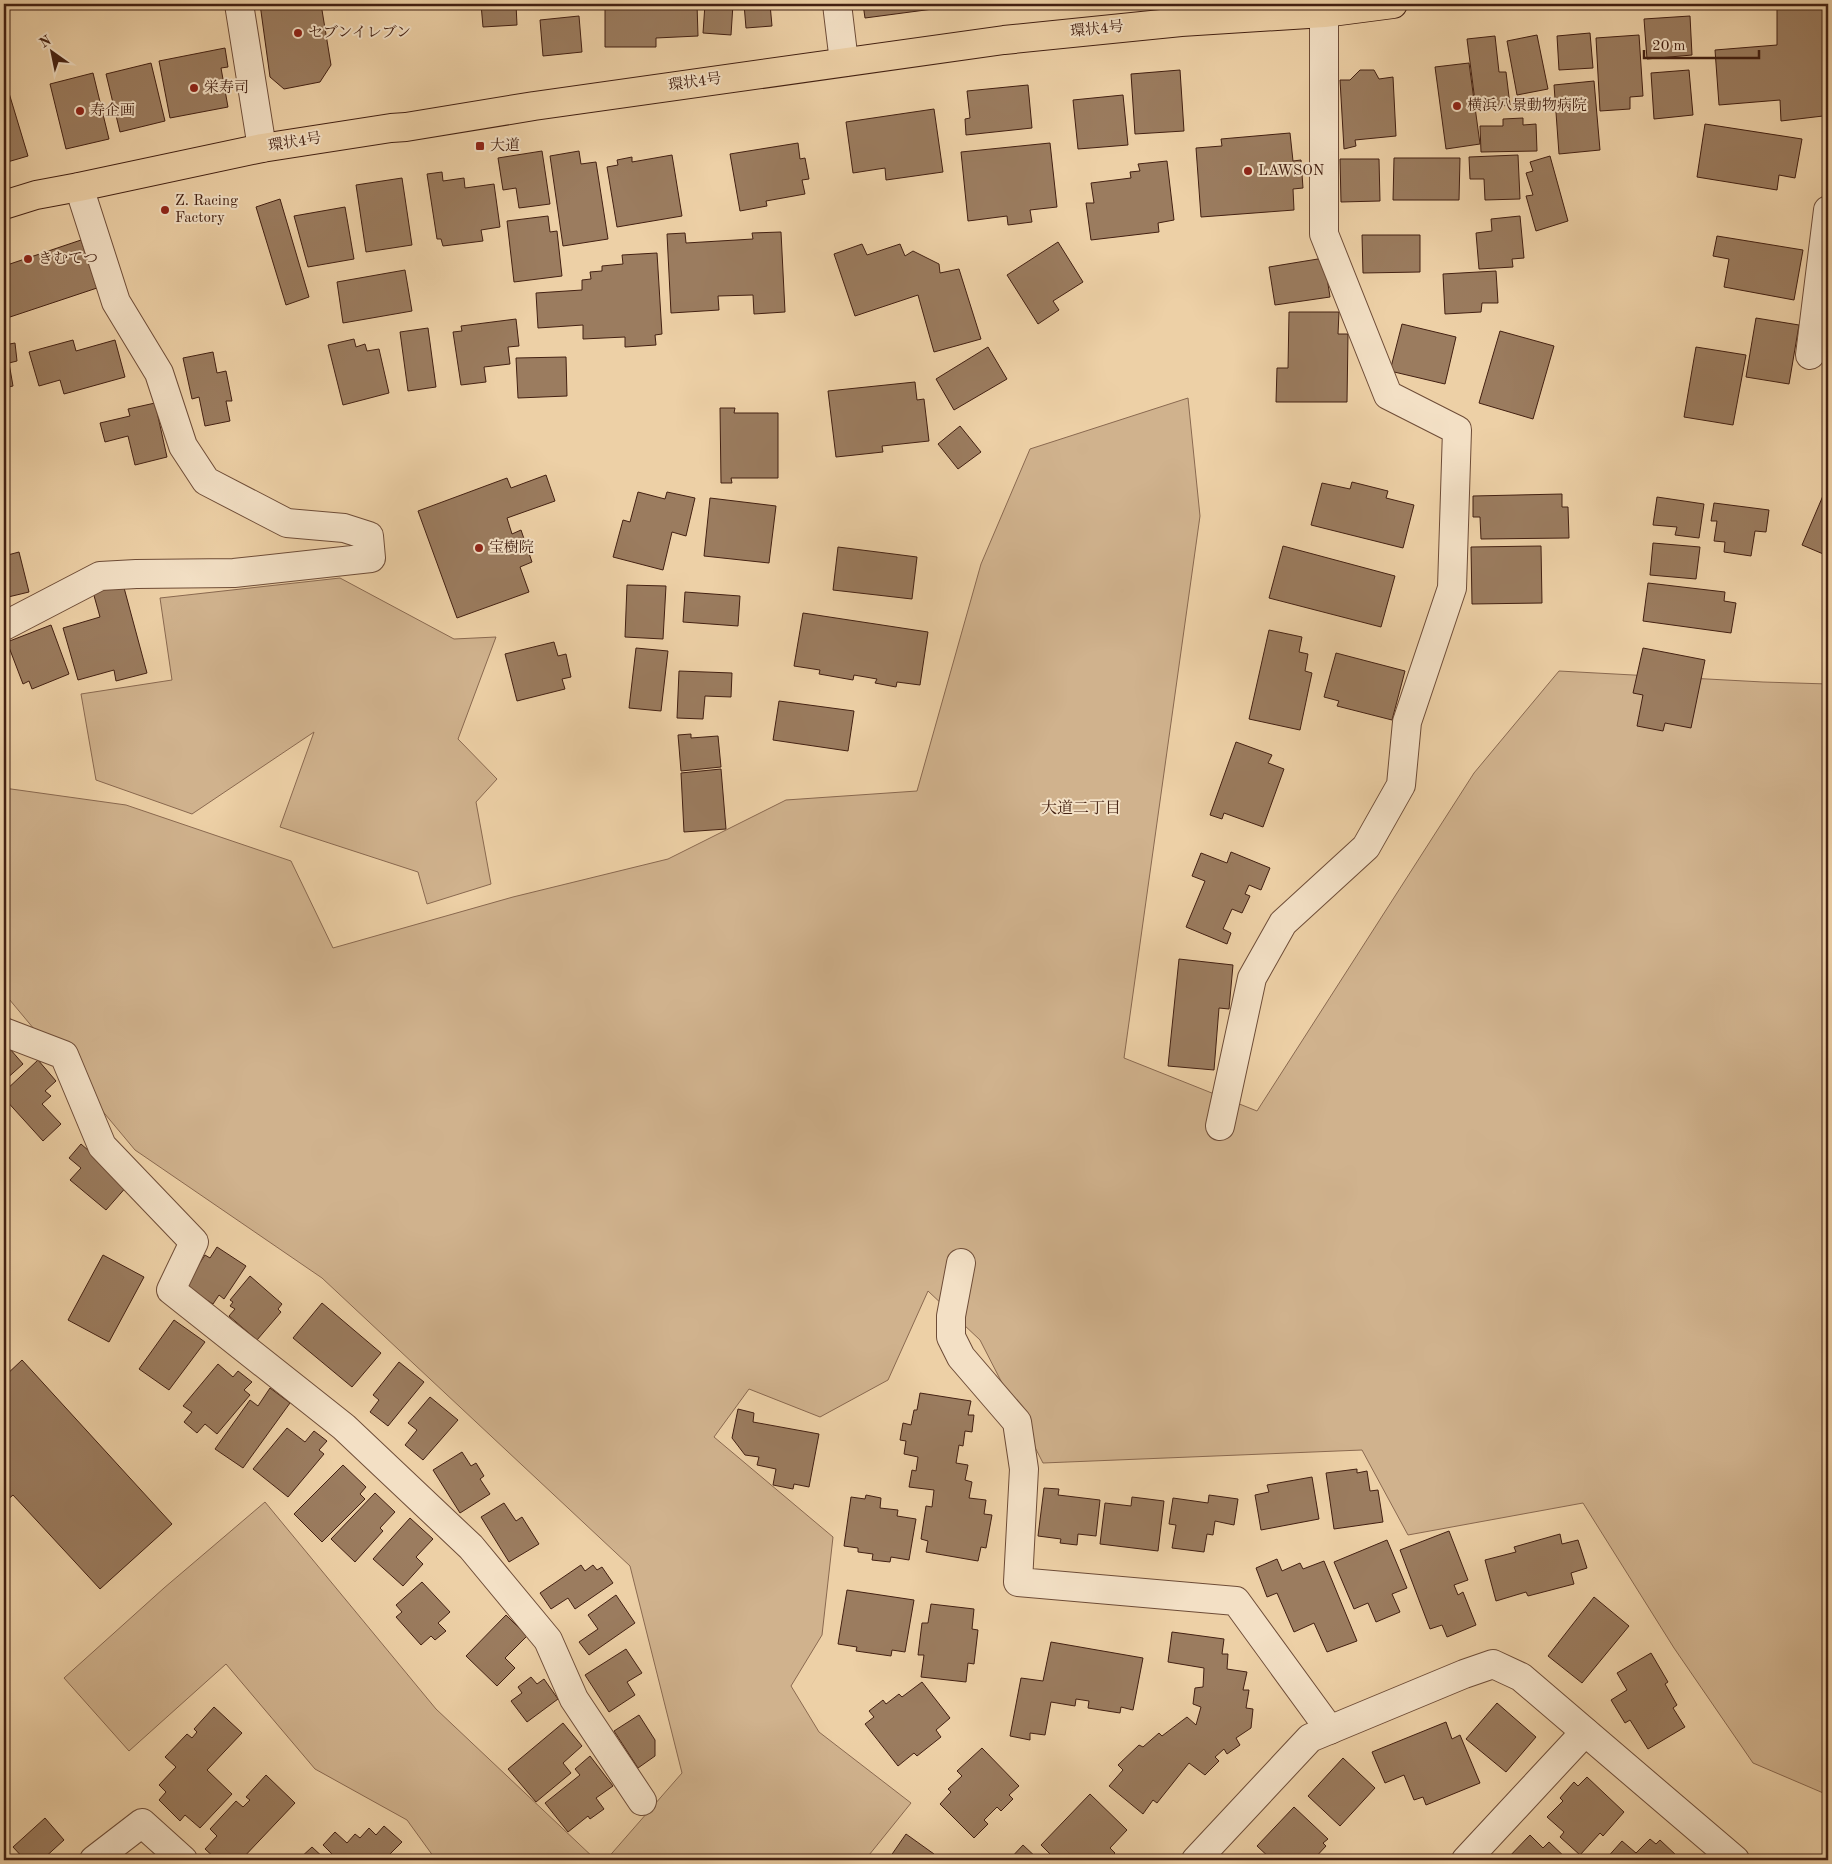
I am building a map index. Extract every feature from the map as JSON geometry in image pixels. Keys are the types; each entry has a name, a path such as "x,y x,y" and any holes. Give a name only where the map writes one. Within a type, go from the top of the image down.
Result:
{"main road":[{"name":"環状4号","path":"4,205 36,195 262,148 534,106 1004,40 1217,19 1324,13 1393,4"}],"street":[{"path":"239,4 262,148"},
{"path":"837,4 844,62"},
{"path":"1220,1126 1252,978 1283,923 1366,846 1401,784 1407,722 1452,588 1457,430 1388,394 1324,234 1324,13"},
{"path":"4,626 100,576 234,573 371,558 369,536 344,528 287,524 206,481 183,446 159,373 116,302 79,187"},
{"path":"1810,355 1828,210"},
{"path":"4,1032 64,1055 102,1146 194,1242 171,1290 344,1426 471,1547 548,1640 574,1699 642,1801"},
{"path":"961,1264 951,1316 951,1337 961,1356 1017,1422 1024,1470 1018,1582 1236,1601 1330,1730"},
{"path":"1196,1860 1310,1738 1492,1664 1522,1677 1733,1860"},
{"path":"1466,1860 1585,1732"},
{"path":"94,1860 142,1823 183,1860"}],"shaded area":[{"path":"1188,398 1200,516 1124,1058 1257,1111 1474,773 1559,671 1828,684 1828,1795 1753,1763 1674,1648 1583,1503 1408,1535 1362,1450 1043,1463 980,1340 928,1291 888,1380 820,1417 749,1389 714,1437 833,1537 822,1635 791,1686 819,1732 911,1803 865,1860 606,1860 682,1773 630,1566 322,1278 135,1150 4,993 4,788 126,805 291,861 333,948 513,897 668,859 786,800 917,791 981,564 1030,449"},
{"path":"340,578 454,639 496,637 458,739 497,779 476,802 491,884 427,904 418,872 280,827 314,732 192,814 96,780 81,694 172,680 160,598"},
{"path":"265,1502 436,1709 596,1860 436,1860 407,1820 315,1769 226,1664 129,1751 64,1678 164,1588"}],"building":[{"path":"260,4 321,4 331,65 320,82 284,89 270,77"},
{"path":"481,4 516,4 517,25 483,27"},
{"path":"605,4 697,4 698,36 656,38 656,47 605,47"},
{"path":"705,4 733,4 731,35 703,33"},
{"path":"744,4 770,4 772,26 746,28"},
{"path":"863,4 932,4 933,9 865,18"},
{"path":"1828,6 1828,90 1823,116 1781,121 1780,100 1719,105 1715,50 1777,45 1777,8"},
{"path":"579,16 582,52 543,56 540,20"},
{"path":"1690,16 1692,55 1647,59 1644,19"},
{"path":"1590,33 1593,68 1559,70 1557,36"},
{"path":"1537,35 1548,89 1517,95 1507,41"},
{"path":"1639,35 1643,96 1630,97 1630,109 1600,111 1596,38"},
{"path":"1495,36 1499,72 1506,72 1510,105 1476,109 1467,39"},
{"name":"栄寿司","path":"225,48 228,67 221,68 228,107 170,118 159,61"},
{"path":"151,63 165,121 120,132 106,74"},
{"name":"横浜八景動物病院","path":"1469,63 1480,144 1446,149 1435,67"},
{"path":"1180,70 1184,131 1135,134 1131,74"},
{"path":"1360,70 1374,70 1379,79 1393,77 1396,136 1355,140 1356,146 1344,149 1340,80 1350,80"},
{"path":"1689,70 1693,115 1654,119 1651,73"},
{"name":"寿企画","path":"93,73 109,139 66,149 50,84"},
{"path":"1594,81 1600,150 1559,154 1554,85"},
{"path":"1028,85 1032,128 966,135 965,119 970,118 967,91"},
{"path":"9,93 28,156 4,163 4,95"},
{"path":"1123,95 1128,145 1078,149 1073,100"},
{"path":"934,109 943,172 886,180 885,168 853,173 846,122"},
{"path":"1523,118 1523,125 1536,124 1537,151 1481,152 1480,126 1503,126 1503,119"},
{"path":"1705,124 1802,139 1795,178 1779,175 1777,190 1697,177"},
{"path":"1290,133 1293,161 1301,160 1303,188 1293,189 1294,210 1201,217 1196,148 1222,146 1221,139"},
{"path":"798,143 800,159 805,158 809,179 802,180 805,194 766,201 767,206 740,211 730,154"},
{"path":"1050,143 1057,207 1030,210 1032,222 1008,225 1007,216 968,221 961,152"},
{"path":"542,151 550,204 519,208 516,188 503,190 498,158"},
{"path":"579,151 581,164 596,162 608,239 563,246 550,156"},
{"path":"672,155 682,216 617,227 607,167 618,165 617,160 632,157 632,162"},
{"path":"1518,155 1520,199 1485,200 1484,179 1470,179 1469,157"},
{"path":"1550,156 1568,221 1536,231 1526,196 1533,195 1526,173 1533,171 1530,162"},
{"path":"1394,158 1460,158 1459,200 1393,200"},
{"path":"1340,159 1379,159 1380,201 1341,202"},
{"path":"1167,161 1174,220 1158,223 1159,232 1091,240 1086,203 1094,203 1091,183 1131,178 1130,172 1140,171 1138,164"},
{"path":"442,172 443,181 464,178 465,188 494,184 500,227 481,230 483,241 443,246 441,239 437,239 427,174"},
{"path":"402,178 412,245 366,252 356,185"},
{"path":"280,199 309,297 286,305 256,207"},
{"path":"345,207 354,259 308,267 294,216"},
{"path":"548,216 550,232 557,231 562,276 514,282 507,221"},
{"path":"1520,216 1524,258 1512,259 1513,267 1479,269 1476,233 1492,231 1491,219"},
{"path":"781,232 785,312 754,314 753,295 718,296 719,310 671,313 667,234 685,233 686,243 753,239 752,233"},
{"path":"1362,235 1420,235 1420,272 1363,273"},
{"path":"1717,236 1803,250 1794,300 1724,287 1729,259 1713,256"},
{"path":"81,240 97,288 4,319 4,266"},
{"path":"1058,242 1083,282 1053,301 1059,310 1038,324 1007,275"},
{"path":"862,244 867,255 900,244 905,256 913,251 939,264 940,273 959,269 981,339 934,352 918,295 855,316 834,254"},
{"path":"657,253 662,334 655,335 656,345 625,347 625,337 583,339 583,325 538,328 536,293 582,290 582,280 591,279 590,272 602,271 602,266 623,264 622,255"},
{"path":"1324,258 1330,297 1275,305 1269,267"},
{"path":"405,270 412,311 343,323 337,282"},
{"path":"1496,271 1498,303 1482,303 1481,312 1445,314 1443,274"},
{"path":"1289,312 1339,312 1338,334 1348,334 1347,402 1276,402 1277,368 1288,368"},
{"path":"1756,318 1799,325 1789,384 1746,377"},
{"path":"516,319 519,346 508,347 510,364 484,367 486,382 461,385 453,332 462,331 461,326"},
{"path":"1402,324 1456,337 1445,384 1390,371"},
{"path":"428,328 436,387 408,391 400,332"},
{"path":"1500,331 1554,346 1533,419 1479,403"},
{"path":"354,339 356,347 365,344 367,351 379,349 389,393 343,405 328,345"},
{"path":"73,340 76,351 115,340 125,377 64,394 60,380 39,386 29,352"},
{"path":"15,343 17,361 9,363 13,386 4,388 4,345"},
{"path":"988,347 1007,379 954,410 936,379"},
{"path":"1696,347 1746,355 1733,425 1684,417"},
{"path":"213,352 217,373 226,371 232,401 226,401 230,421 205,426 199,397 192,399 183,358"},
{"path":"566,357 567,396 518,398 516,358"},
{"path":"915,382 917,400 924,399 929,441 882,446 883,452 836,457 828,391"},
{"path":"155,403 167,457 135,465 128,436 105,442 100,423 130,416 128,409"},
{"path":"720,408 735,408 734,413 778,413 778,478 731,478 732,483 721,483"},
{"path":"960,426 981,452 958,469 938,444"},
{"name":"宝樹院","path":"546,475 555,501 507,518 512,534 521,530 532,562 520,567 529,592 457,618 418,511 507,478 511,488"},
{"path":"1352,482 1388,491 1386,498 1414,505 1403,548 1311,525 1322,483 1350,489"},
{"path":"1828,484 1828,556 1802,545"},
{"path":"638,492 665,499 667,492 695,498 686,536 672,532 663,570 613,557 623,520 630,522"},
{"path":"1562,494 1562,507 1568,507 1569,538 1481,539 1480,517 1473,517 1473,496"},
{"path":"1657,497 1704,504 1699,538 1675,535 1677,527 1653,525"},
{"path":"710,498 776,506 769,563 704,556"},
{"path":"1714,503 1769,510 1766,532 1755,531 1751,556 1724,552 1725,542 1714,541 1717,521 1711,521"},
{"path":"1653,543 1700,547 1696,579 1650,575"},
{"path":"1283,546 1395,576 1381,627 1269,598"},
{"path":"1541,546 1542,603 1472,604 1471,547"},
{"path":"838,547 917,557 912,599 833,590"},
{"path":"19,552 29,592 4,598 4,556"},
{"path":"1648,583 1725,592 1724,601 1736,603 1731,633 1643,621"},
{"path":"123,584 147,673 116,681 114,670 78,680 63,628 100,617 93,592"},
{"path":"627,585 666,586 663,639 625,637"},
{"path":"685,592 740,596 738,626 683,622"},
{"path":"803,613 928,632 920,685 897,682 896,687 875,683 877,679 854,675 853,680 819,674 820,670 794,666"},
{"path":"51,625 69,674 32,689 29,681 23,684 7,642"},
{"path":"1269,630 1302,637 1299,652 1308,654 1305,671 1312,673 1300,730 1249,719"},
{"path":"554,642 558,656 566,654 571,677 562,679 565,689 517,701 505,654"},
{"path":"636,648 668,651 661,711 629,708"},
{"path":"1643,648 1705,660 1691,728 1665,723 1663,731 1637,726 1643,695 1633,693"},
{"path":"1336,653 1405,671 1392,720 1337,706 1339,701 1324,697"},
{"path":"679,671 732,673 731,697 705,696 703,719 677,718"},
{"path":"779,701 854,711 848,751 773,740"},
{"path":"691,734 691,738 718,736 721,767 681,771 678,735"},
{"path":"1236,742 1272,755 1268,763 1284,769 1263,827 1224,813 1222,819 1210,815"},
{"path":"721,769 726,829 684,832 681,773"},
{"path":"1231,852 1270,868 1261,890 1249,885 1245,894 1250,896 1242,913 1232,909 1223,929 1231,933 1227,944 1186,927 1205,881 1192,876 1201,853 1227,863"},
{"path":"1179,959 1233,965 1229,1009 1219,1008 1214,1070 1168,1066"},
{"path":"4,1042 23,1064 4,1081"},
{"path":"38,1060 56,1081 45,1091 51,1096 42,1104 61,1124 43,1141 4,1098 4,1092"},
{"path":"81,1144 128,1185 106,1210 70,1180 81,1168 69,1158"},
{"path":"217,1247 246,1266 224,1299 219,1295 213,1304 185,1286 205,1255 210,1258"},
{"path":"103,1255 144,1277 109,1342 68,1320"},
{"path":"250,1276 282,1304 278,1309 281,1312 257,1340 229,1316 235,1309 230,1306 233,1302 230,1300"},
{"path":"322,1303 381,1353 352,1387 293,1338"},
{"path":"174,1320 205,1342 169,1390 139,1369"},
{"path":"22,1360 172,1524 100,1589 13,1495 4,1503 4,1377"},
{"path":"399,1362 424,1382 388,1426 370,1412 379,1400 373,1395"},
{"path":"218,1364 233,1377 238,1371 252,1382 244,1390 250,1395 217,1434 205,1424 197,1433 184,1422 192,1412 183,1406"},
{"path":"270,1388 290,1403 243,1468 215,1449 250,1400 258,1406"},
{"path":"920,1393 971,1401 968,1415 974,1415 972,1432 965,1431 963,1446 959,1445 956,1463 968,1465 965,1480 972,1482 969,1498 986,1500 984,1514 992,1515 986,1548 981,1547 978,1561 926,1552 928,1541 921,1539 926,1506 932,1507 934,1490 909,1487 912,1470 916,1471 918,1457 904,1454 906,1441 900,1440 903,1423 911,1425 914,1410 917,1410"},
{"path":"430,1397 458,1420 423,1460 405,1445 417,1430 408,1423"},
{"path":"738,1409 754,1413 753,1422 819,1434 809,1487 794,1484 793,1489 773,1485 776,1469 757,1465 759,1457 745,1455 732,1438"},
{"path":"287,1428 305,1442 314,1431 327,1441 319,1450 324,1454 288,1497 253,1469"},
{"path":"462,1452 471,1466 476,1463 484,1476 480,1479 490,1494 460,1513 433,1470"},
{"path":"343,1465 366,1487 360,1494 365,1499 322,1542 294,1514"},
{"path":"1357,1469 1357,1473 1367,1471 1370,1491 1378,1490 1383,1522 1334,1529 1326,1473"},
{"path":"1312,1477 1319,1519 1261,1530 1255,1495 1269,1492 1267,1485"},
{"path":"1044,1488 1059,1489 1058,1495 1100,1500 1096,1536 1078,1534 1077,1545 1060,1543 1061,1539 1038,1536"},
{"path":"375,1493 395,1512 380,1528 383,1531 355,1562 331,1539"},
{"path":"866,1495 881,1498 880,1508 898,1510 897,1516 916,1519 909,1560 891,1557 890,1562 872,1560 873,1554 858,1552 858,1548 844,1546 851,1497 865,1499"},
{"path":"1209,1495 1238,1499 1234,1525 1215,1521 1213,1535 1207,1534 1204,1552 1172,1548 1176,1525 1169,1524 1173,1498 1208,1503"},
{"path":"1132,1497 1164,1501 1158,1551 1100,1544 1105,1503 1131,1506"},
{"path":"504,1503 516,1521 522,1517 539,1544 509,1562 481,1517"},
{"path":"410,1518 433,1539 416,1557 423,1564 403,1586 373,1559"},
{"path":"1449,1531 1468,1580 1454,1585 1458,1595 1463,1592 1476,1625 1447,1637 1442,1625 1430,1629 1400,1550"},
{"path":"1560,1534 1562,1544 1578,1540 1587,1568 1571,1573 1574,1584 1528,1596 1526,1592 1496,1601 1485,1560 1516,1552 1514,1547"},
{"path":"1387,1540 1407,1588 1392,1594 1400,1612 1376,1622 1368,1603 1354,1609 1334,1562"},
{"path":"1277,1559 1282,1571 1300,1563 1303,1569 1324,1561 1357,1641 1327,1652 1314,1623 1294,1632 1277,1593 1267,1597 1256,1568"},
{"path":"581,1565 585,1571 593,1565 597,1570 602,1567 613,1583 575,1609 568,1598 551,1609 540,1593"},
{"path":"422,1582 450,1612 438,1623 446,1631 435,1640 431,1636 421,1645 396,1617 402,1612 396,1605"},
{"path":"847,1590 914,1600 905,1652 892,1650 891,1656 856,1651 857,1647 838,1644"},
{"path":"616,1595 635,1623 589,1655 579,1642 598,1629 588,1615"},
{"path":"1594,1597 1629,1626 1582,1683 1548,1656"},
{"path":"931,1604 974,1609 972,1629 978,1630 974,1664 968,1663 966,1682 921,1677 924,1655 918,1655 922,1623 928,1623"},
{"path":"506,1615 527,1636 505,1658 515,1668 497,1686 466,1656"},
{"path":"1172,1632 1224,1639 1222,1654 1228,1654 1227,1669 1247,1672 1243,1690 1249,1690 1246,1708 1253,1709 1251,1728 1236,1738 1240,1745 1227,1754 1224,1749 1215,1757 1219,1761 1205,1775 1189,1763 1157,1803 1153,1800 1143,1814 1109,1786 1123,1770 1118,1765 1139,1745 1143,1747 1159,1733 1162,1736 1187,1717 1196,1725 1201,1707 1193,1704 1195,1688 1203,1687 1204,1668 1168,1662"},
{"path":"1051,1642 1143,1658 1133,1710 1121,1707 1120,1713 1088,1708 1089,1701 1076,1699 1075,1706 1051,1702 1045,1735 1030,1733 1030,1740 1010,1736 1021,1678 1043,1681"},
{"path":"626,1649 642,1673 627,1682 635,1695 609,1712 585,1675"},
{"path":"1651,1653 1668,1682 1665,1684 1677,1705 1673,1708 1685,1727 1648,1749 1630,1720 1625,1723 1611,1700 1627,1690 1617,1673"},
{"path":"531,1677 537,1684 544,1679 558,1699 527,1722 511,1701 522,1693 518,1687"},
{"path":"922,1682 950,1718 936,1730 941,1737 917,1756 914,1753 898,1766 865,1724 874,1717 869,1711 883,1700 886,1704 899,1694 902,1697"},
{"path":"1497,1703 1536,1737 1506,1772 1466,1739"},
{"path":"214,1707 242,1733 207,1770 232,1794 200,1828 185,1815 180,1821 159,1800 166,1792 159,1785 176,1767 165,1757 187,1734 192,1738 197,1732 194,1729"},
{"path":"639,1715 655,1740 655,1756 638,1768 614,1731"},
{"path":"1446,1722 1452,1739 1460,1735 1480,1783 1426,1805 1423,1797 1414,1800 1404,1775 1385,1783 1372,1752"},
{"path":"563,1723 582,1746 563,1763 571,1773 536,1802 508,1769"},
{"path":"982,1748 1019,1786 1009,1795 1013,1799 1001,1811 997,1807 984,1820 988,1824 974,1838 940,1804 951,1792 948,1789 962,1776 957,1771"},
{"path":"590,1756 613,1786 596,1798 604,1809 590,1819 588,1816 568,1832 545,1803 580,1775 575,1769"},
{"path":"1343,1758 1375,1788 1340,1826 1308,1796"},
{"path":"266,1775 295,1803 241,1860 217,1860 205,1849 217,1836 210,1829 236,1801 243,1807 250,1800 246,1797"},
{"path":"1587,1777 1624,1812 1603,1836 1600,1833 1580,1855 1560,1837 1564,1832 1547,1817 1563,1801 1560,1798 1574,1782 1578,1786"},
{"path":"1090,1794 1127,1830 1110,1848 1115,1853 1108,1860 1056,1860 1041,1845"},
{"path":"1294,1807 1328,1839 1323,1843 1326,1846 1313,1860 1272,1860 1257,1846"},
{"path":"45,1818 64,1840 42,1860 25,1860 13,1847"},
{"path":"384,1826 402,1842 384,1860 338,1860 323,1845 335,1832 347,1843 355,1834 360,1838 369,1828 376,1835"},
{"path":"906,1834 934,1854 930,1860 888,1860"},
{"path":"1530,1835 1543,1848 1549,1842 1568,1860 1506,1860"},
{"path":"1650,1839 1656,1844 1660,1840 1677,1856 1674,1860 1605,1860 1622,1841 1636,1853"},
{"path":"1023,1845 1039,1860 1009,1860"},
{"path":"312,1847 326,1860 298,1860"}],"place":[{"name":"セブンイレブン","path":"298,33"},
{"name":"栄寿司","path":"194,88"},
{"name":"横浜八景動物病院","path":"1457,106"},
{"name":"寿企画","path":"80,111"},
{"name":"大道","path":"480,146"},
{"name":"LAWSON","path":"1248,171"},
{"name":"Z. Racing Factory","path":"165,210"},
{"name":"きむてつ","path":"28,259"},
{"name":"宝樹院","path":"479,548"}],"district":[{"name":"大道二丁目","path":"1081,809"}]}
